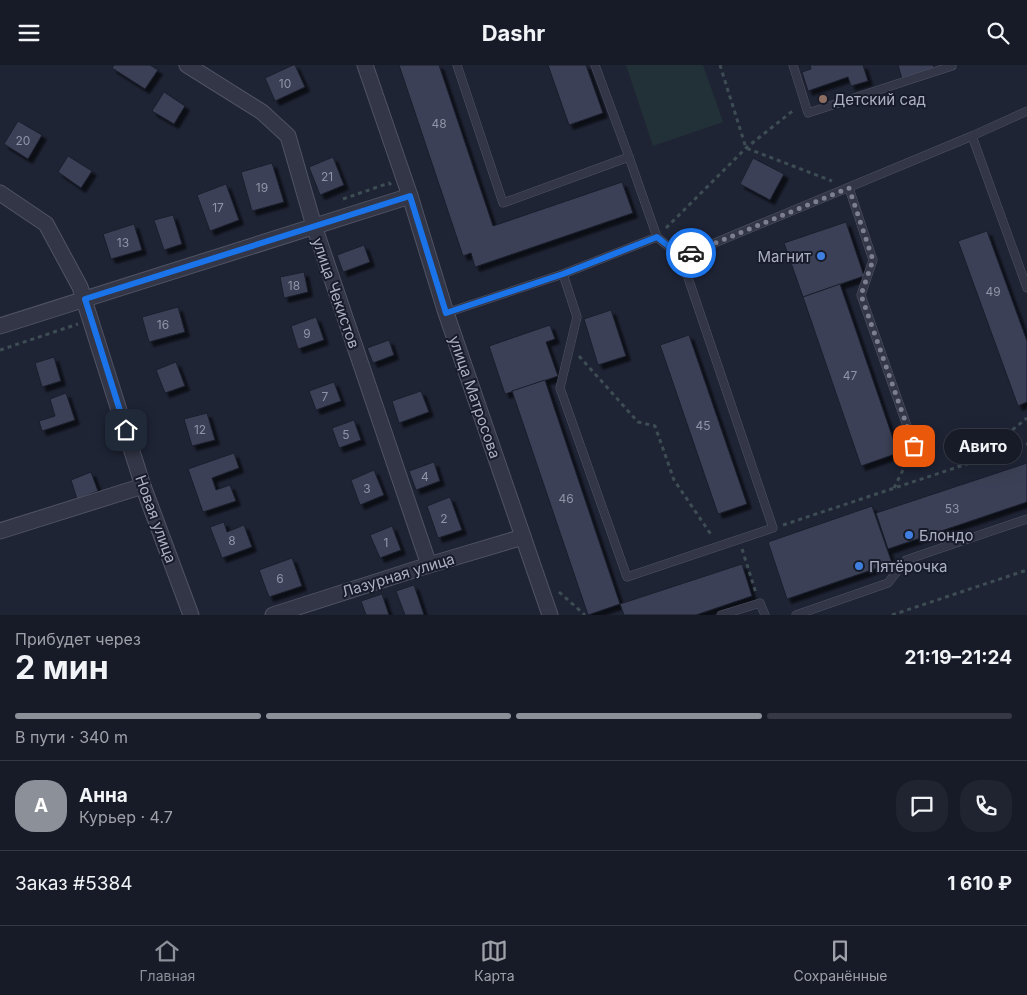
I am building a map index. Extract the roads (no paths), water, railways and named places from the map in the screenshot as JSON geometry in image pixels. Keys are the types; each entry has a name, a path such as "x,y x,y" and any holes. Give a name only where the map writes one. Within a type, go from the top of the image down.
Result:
{"street":[{"name":"улица Чекистов","path":"187,65 262,112 288,136 314,225 429,565"},
{"name":"улица Матросова","path":"365,65 410,196 446,313 550,615"},
{"name":"Новая улица","path":"0,193 46,224 80,287 143,485 191,615"},
{"path":"0,326 410,196"},
{"path":"0,531 143,485"},
{"name":"Лазурная улица","path":"273,615 523,537"}],"lane":[{"path":"457,65 503,203 629,157"},
{"path":"563,274 577,317 560,388 627,577 773,528 682,257 657,237 595,65"},
{"path":"793,65 808,113 952,65"},
{"path":"682,257 972,136 1027,111"},
{"path":"972,136 1027,288"},
{"path":"849,188 873,260 861,295 914,446"},
{"path":"446,313 563,274 657,237"},
{"path":"796,615 888,583 906,560 1027,519"},
{"path":"721,615 760,603 765,615"}],"place":[{"name":"Детский сад","path":"823,99"},
{"name":"Магнит","path":"821,256"},
{"name":"Авито","path":"914,446"},
{"name":"Блондо","path":"909,535"},
{"name":"Пятёрочка","path":"859,566"}]}
